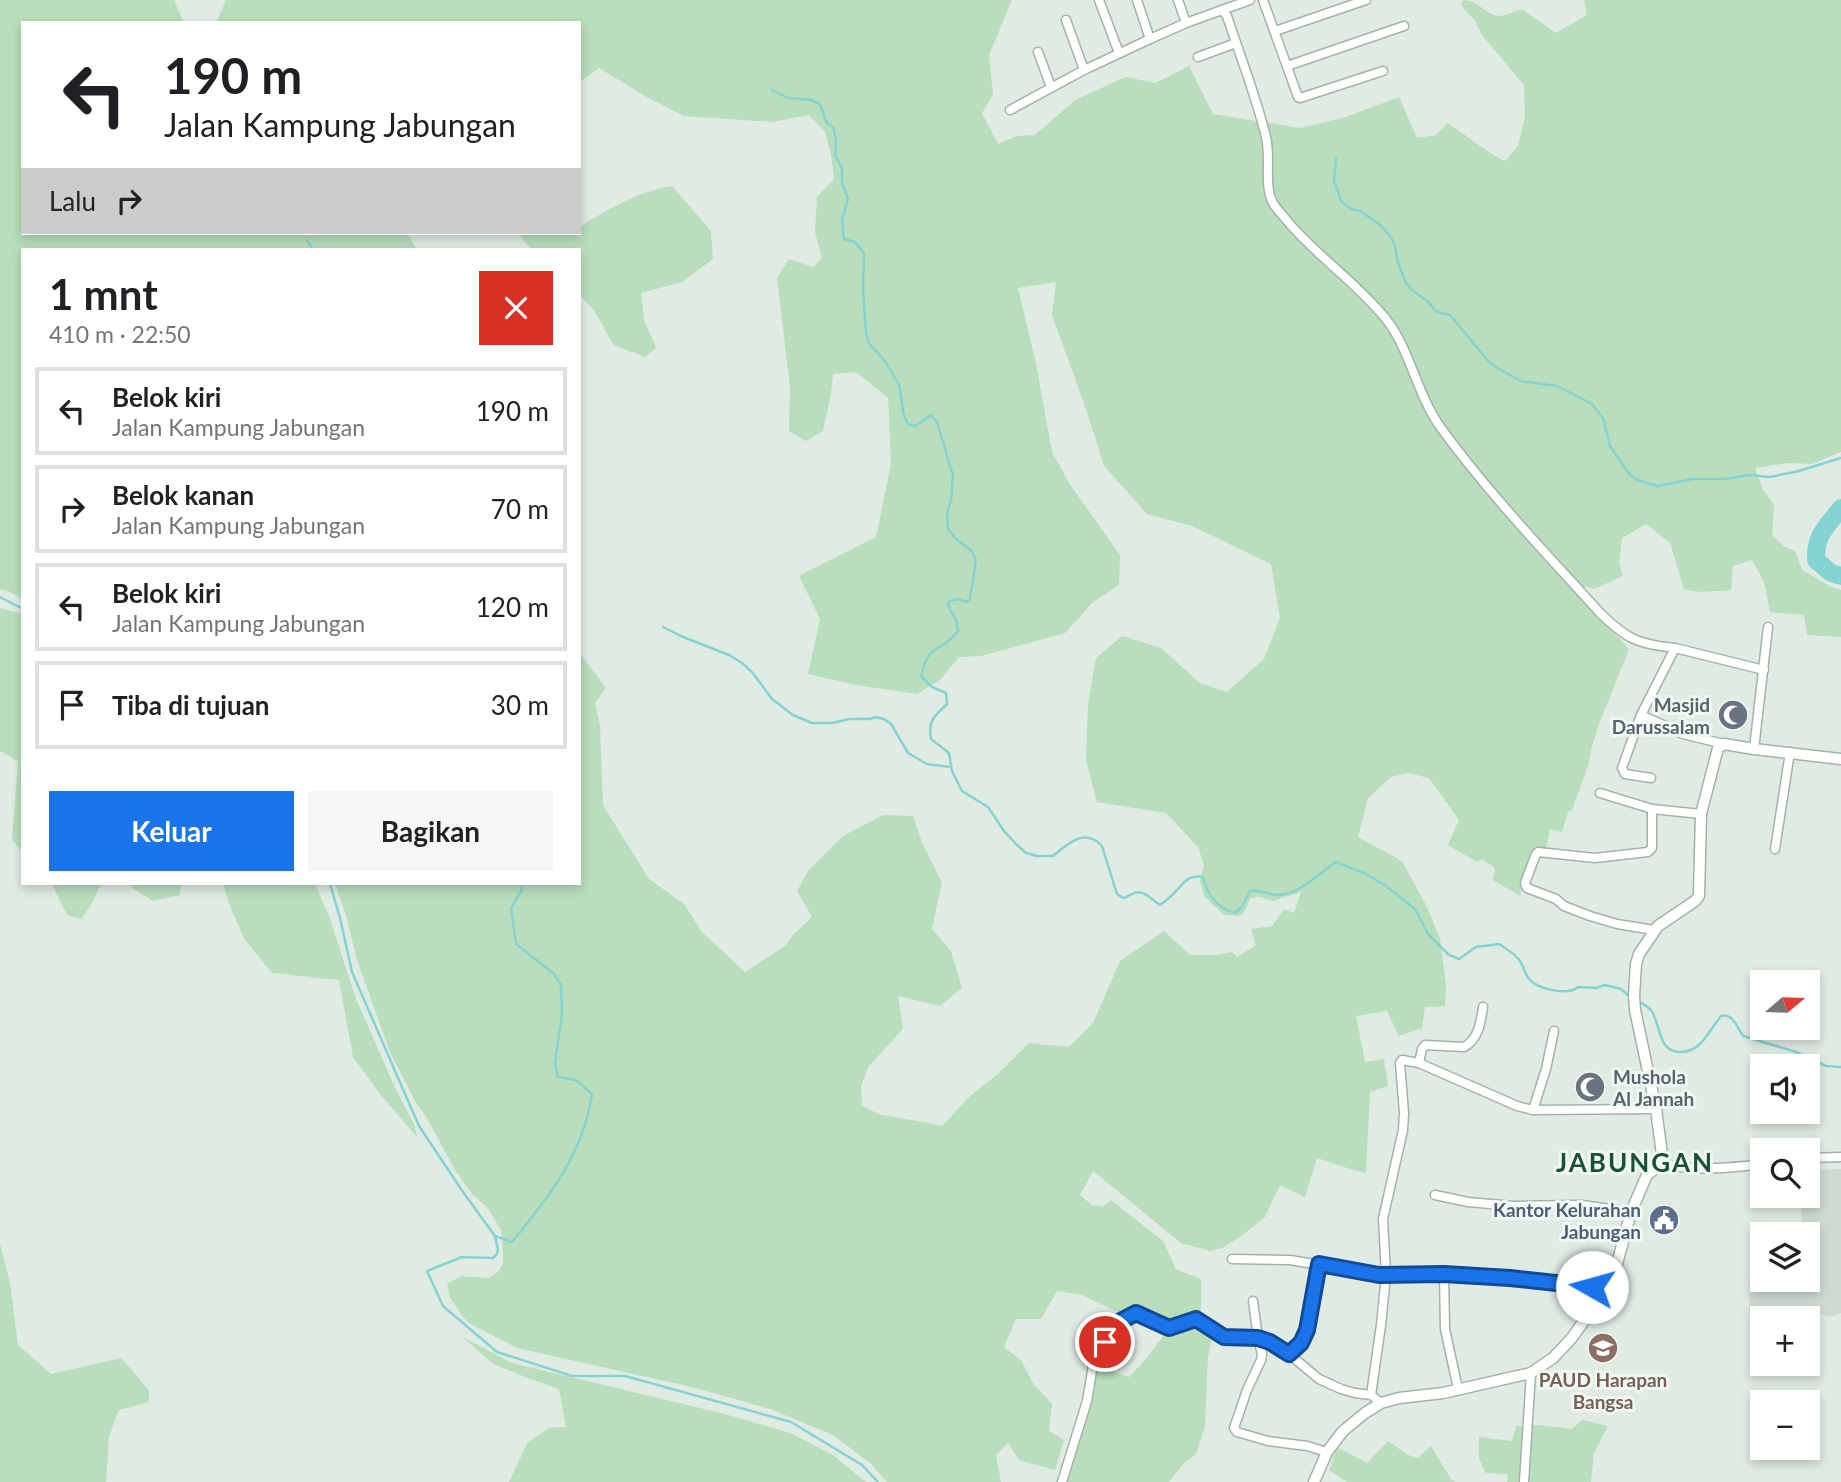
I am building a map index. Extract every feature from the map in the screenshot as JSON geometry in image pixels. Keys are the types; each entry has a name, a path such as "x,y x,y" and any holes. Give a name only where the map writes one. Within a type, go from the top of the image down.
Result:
{"street":[{"path":"1099,0 1119,53"},
{"path":"1137,0 1150,39"},
{"path":"1178,0 1186,23"},
{"path":"1010,110 1084,69 1186,23 1250,0"},
{"path":"1264,0 1298,97 1383,71"},
{"path":"1275,31 1366,0"},
{"path":"1222,10 1227,16 1267,139 1272,200 1297,232 1388,321 1422,396 1440,426 1482,481 1620,632 1651,646 1675,648 1763,670"},
{"path":"1066,20 1084,69"},
{"path":"1287,66 1404,26"},
{"path":"1198,57 1236,43"},
{"path":"1038,52 1051,87"},
{"path":"1754,749 1768,627"},
{"path":"1651,778 1625,774 1622,768 1641,715 1675,648"},
{"path":"1641,715 1684,734 1724,744 1841,759"},
{"path":"1663,1162 1656,1109 1635,1010 1637,958 1654,930 1699,896 1701,814 1718,748 1724,744"},
{"path":"1775,849 1790,752"},
{"path":"1600,793 1652,809 1701,814"},
{"path":"1652,809 1652,848 1648,852 1595,858 1538,852 1525,883 1527,888 1555,899 1564,906 1617,924 1654,930"},
{"path":"1419,1063 1425,1045 1468,1045 1481,1022 1483,1007"},
{"path":"1533,1110 1554,1031"},
{"path":"1371,1395 1386,1275 1383,1219 1403,1130 1402,1060 1419,1063 1517,1106 1533,1110 1656,1109"},
{"path":"1820,1158 1841,1157"},
{"path":"1663,1162 1678,1167 1750,1166"},
{"path":"1314,1482 1327,1452 1343,1432 1381,1403 1458,1390 1531,1373 1553,1357 1571,1339 1609,1288 1615,1277 1631,1212 1647,1175 1663,1162"},
{"path":"1435,1195 1468,1202 1513,1206 1582,1205 1631,1212"},
{"path":"1232,1259 1290,1260 1386,1275 1444,1274 1609,1288"},
{"path":"1289,1354 1301,1343 1307,1330 1319,1264"},
{"path":"1444,1274 1445,1329 1458,1390"},
{"path":"1253,1301 1261,1360 1247,1390 1234,1429 1268,1441 1307,1446 1327,1452"},
{"path":"1062,1482 1087,1401 1094,1359 1120,1320 1136,1313 1169,1328 1196,1319 1224,1337 1258,1338 1270,1342 1319,1379 1341,1389 1371,1395 1381,1403"},
{"path":"1524,1482 1531,1373"}],"shaded area":[{"path":"1841,1169 1841,1313 1832,1316 1820,1315 1820,1306 1750,1306 1749,1313 1750,1271 1750,1292 1820,1292 1820,1222 1802,1222 1801,1208 1820,1208 1820,1170"}],"green space":[{"path":"0,0 174,0 183,21 21,21 21,235 408,235 416,248 21,248 21,598 0,590"},
{"path":"226,0 1012,0 989,55 993,95 982,113 998,144 1017,136 1035,135 1075,100 1126,77 1155,83 1189,66 1213,114 1301,128 1346,117 1399,97 1417,138 1436,135 1447,123 1505,161 1518,146 1525,117 1524,85 1482,35 1475,21 1461,5 1463,0 1474,2 1500,16 1522,9 1556,33 1587,15 1584,0 1841,0 1841,452 1812,464 1789,463 1755,468 1763,490 1774,504 1772,535 1785,547 1795,551 1802,570 1841,590 1841,637 1807,635 1804,615 1770,612 1764,582 1752,560 1733,566 1731,590 1700,592 1684,589 1670,543 1646,524 1622,538 1619,563 1623,576 1594,589 1585,586 1579,594 1629,649 1599,724 1589,763 1572,810 1568,812 1562,832 1550,829 1546,849 1534,847 1520,896 1493,880 1495,868 1482,859 1477,862 1448,845 1459,820 1429,778 1408,773 1391,777 1368,798 1358,837 1402,861 1426,905 1440,939 1446,985 1445,1006 1425,1007 1422,1028 1399,1036 1387,1011 1356,1016 1365,1062 1384,1059 1388,1086 1370,1092 1366,1173 1317,1158 1305,1197 1280,1185 1265,1217 1222,1248 1210,1251 1181,1243 1093,1171 1080,1195 1092,1205 1103,1207 1111,1200 1163,1241 1176,1269 1201,1279 1201,1310 1169,1323 1144,1310 1120,1313 1082,1295 1057,1291 1041,1319 1016,1319 1004,1347 1021,1360 1034,1385 1052,1404 1049,1431 1064,1440 1055,1470 1019,1460 1008,1443 996,1455 1001,1482 887,1482 871,1464 833,1435 770,1409 696,1388 517,1348 467,1322 450,1298 447,1284 462,1276 488,1278 498,1272 503,1264 501,1230 487,1207 473,1195 455,1170 390,1052 357,960 335,885 581,885 581,655 606,688 595,703 600,726 603,805 649,879 684,904 702,932 745,972 785,946 812,917 797,891 808,871 843,836 883,815 913,816 923,845 942,882 932,929 951,951 962,988 940,1006 898,996 903,1029 869,1066 861,1086 862,1106 881,1115 942,1126 969,1097 999,1073 1029,1043 1069,1047 1093,1023 1120,961 1164,931 1190,955 1232,952 1237,957 1256,945 1251,929 1272,926 1284,909 1294,913 1301,892 1273,901 1259,897 1250,898 1241,916 1224,915 1204,896 1200,881 1204,865 1198,847 1166,813 1097,802 1086,760 1088,704 1096,658 1122,636 1161,648 1200,683 1227,692 1264,659 1280,618 1271,564 1192,526 1147,514 1104,466 1052,315 1056,282 1018,288 1036,363 1052,452 1069,483 1120,555 1119,585 1092,603 1065,633 981,656 959,657 940,680 917,694 856,685 808,674 820,619 799,576 876,537 891,464 888,398 856,372 833,374 823,431 806,441 789,431 790,387 777,278 789,259 813,267 822,258 815,232 817,197 834,179 825,132 809,115 772,122 684,116 599,68 581,82 581,21 217,21"},
{"path":"672,186 711,231 713,259 682,282 641,293 644,320 656,348 645,357 614,345 593,309 581,296 581,248 531,248 520,235 581,235 581,226 624,202 659,188"},
{"path":"0,608 21,613 21,851 12,839 18,761 0,751"},
{"path":"52,885 101,885 81,919 67,915"},
{"path":"132,885 181,885 180,895 153,901"},
{"path":"223,885 315,885 330,919 356,999 414,1124 417,1137 353,1057 339,980 272,973 245,940"},
{"path":"0,1244 10,1283 18,1345 51,1374 121,1358 149,1390 149,1402 119,1410 109,1436 106,1482 0,1482"},
{"path":"1195,1321 1212,1336 1208,1357 1205,1426 1196,1454 1184,1463 1169,1482 1066,1482 1091,1402 1096,1366 1129,1377 1167,1331"},
{"path":"463,1337 512,1363 725,1414 790,1433 833,1455 866,1482 509,1482 528,1442 549,1428 566,1427 559,1389 492,1363"},
{"path":"1582,1420 1608,1426 1594,1453 1591,1482 1507,1482 1508,1474 1486,1473 1479,1459 1479,1437 1512,1441 1516,1426 1538,1425 1572,1429"},
{"path":"1388,1441 1408,1455 1418,1458 1431,1446 1451,1479 1456,1482 1347,1482 1329,1470 1337,1447 1367,1463"}],"waterway":[{"path":"772,90 788,98 811,100 820,104 827,123 833,127 835,155 842,168 842,183 848,199 842,220 844,239 855,242 864,253 863,290 869,343 887,364 899,385 908,424 915,426 931,415 937,422 953,476 947,513 948,529 971,550 976,560 970,599 966,602 958,599 950,601 948,606 956,620 958,631 932,652 921,676 932,687 946,693 947,704 931,723 931,739 949,753 952,771 962,791 988,807 1004,831 1026,853 1053,856 1076,839 1096,840 1102,846 1117,894 1123,898 1141,892 1160,905 1189,878 1198,876 1203,877 1214,900 1235,913 1242,907 1250,891 1286,894 1301,887 1336,862 1366,874 1415,909 1428,934 1449,955 1459,959 1476,947 1499,944 1516,956 1529,979 1541,987 1568,991 1578,987 1596,988 1605,985 1621,989 1631,998"},
{"path":"1336,158 1334,180 1341,201 1379,224 1391,237 1398,263 1406,283 1412,290 1437,312 1450,315 1497,368 1521,381 1557,386 1592,404 1603,418 1610,446 1630,475 1637,480 1658,486 1692,479 1725,479 1750,475 1770,477 1841,458"},
{"path":"307,240 312,248"},
{"path":"1841,508 1820,537 1816,551 1816,560 1831,573 1841,576"},
{"path":"0,597 21,608"},
{"path":"663,627 742,663 772,699 793,715 812,723 875,717 884,719 891,724 908,753 927,764 950,767"},
{"path":"330,885 352,972 419,1126 495,1236 498,1250 493,1258 462,1257 427,1271 443,1306 497,1352 572,1376 625,1376 791,1422 862,1465 878,1482"},
{"path":"495,1236 512,1242 552,1191 581,1136 592,1094 576,1080 558,1077 555,1063 562,1014 561,985 554,974 516,944 511,908 522,885"},
{"path":"1637,1001 1651,1010 1664,1043 1673,1051 1684,1052 1697,1047 1721,1016 1725,1016 1734,1022 1743,1036 1796,1052 1826,1066 1841,1067"}],"place":[{"name":"Masjid Darussalam","path":"1733,715"},
{"name":"Mushola Al Jannah","path":"1590,1087"},
{"name":"Kantor Kelurahan Jabungan","path":"1664,1220"},
{"name":"PAUD Harapan Bangsa","path":"1603,1348"}],"district":[{"name":"JABUNGAN","path":"1635,1162"}],"route":[{"path":"1105,1342 1120,1320 1136,1313 1169,1328 1192,1319 1200,1320 1221,1336 1258,1338 1289,1354 1301,1343 1307,1330 1319,1264 1379,1275 1444,1274 1592,1287"}]}
